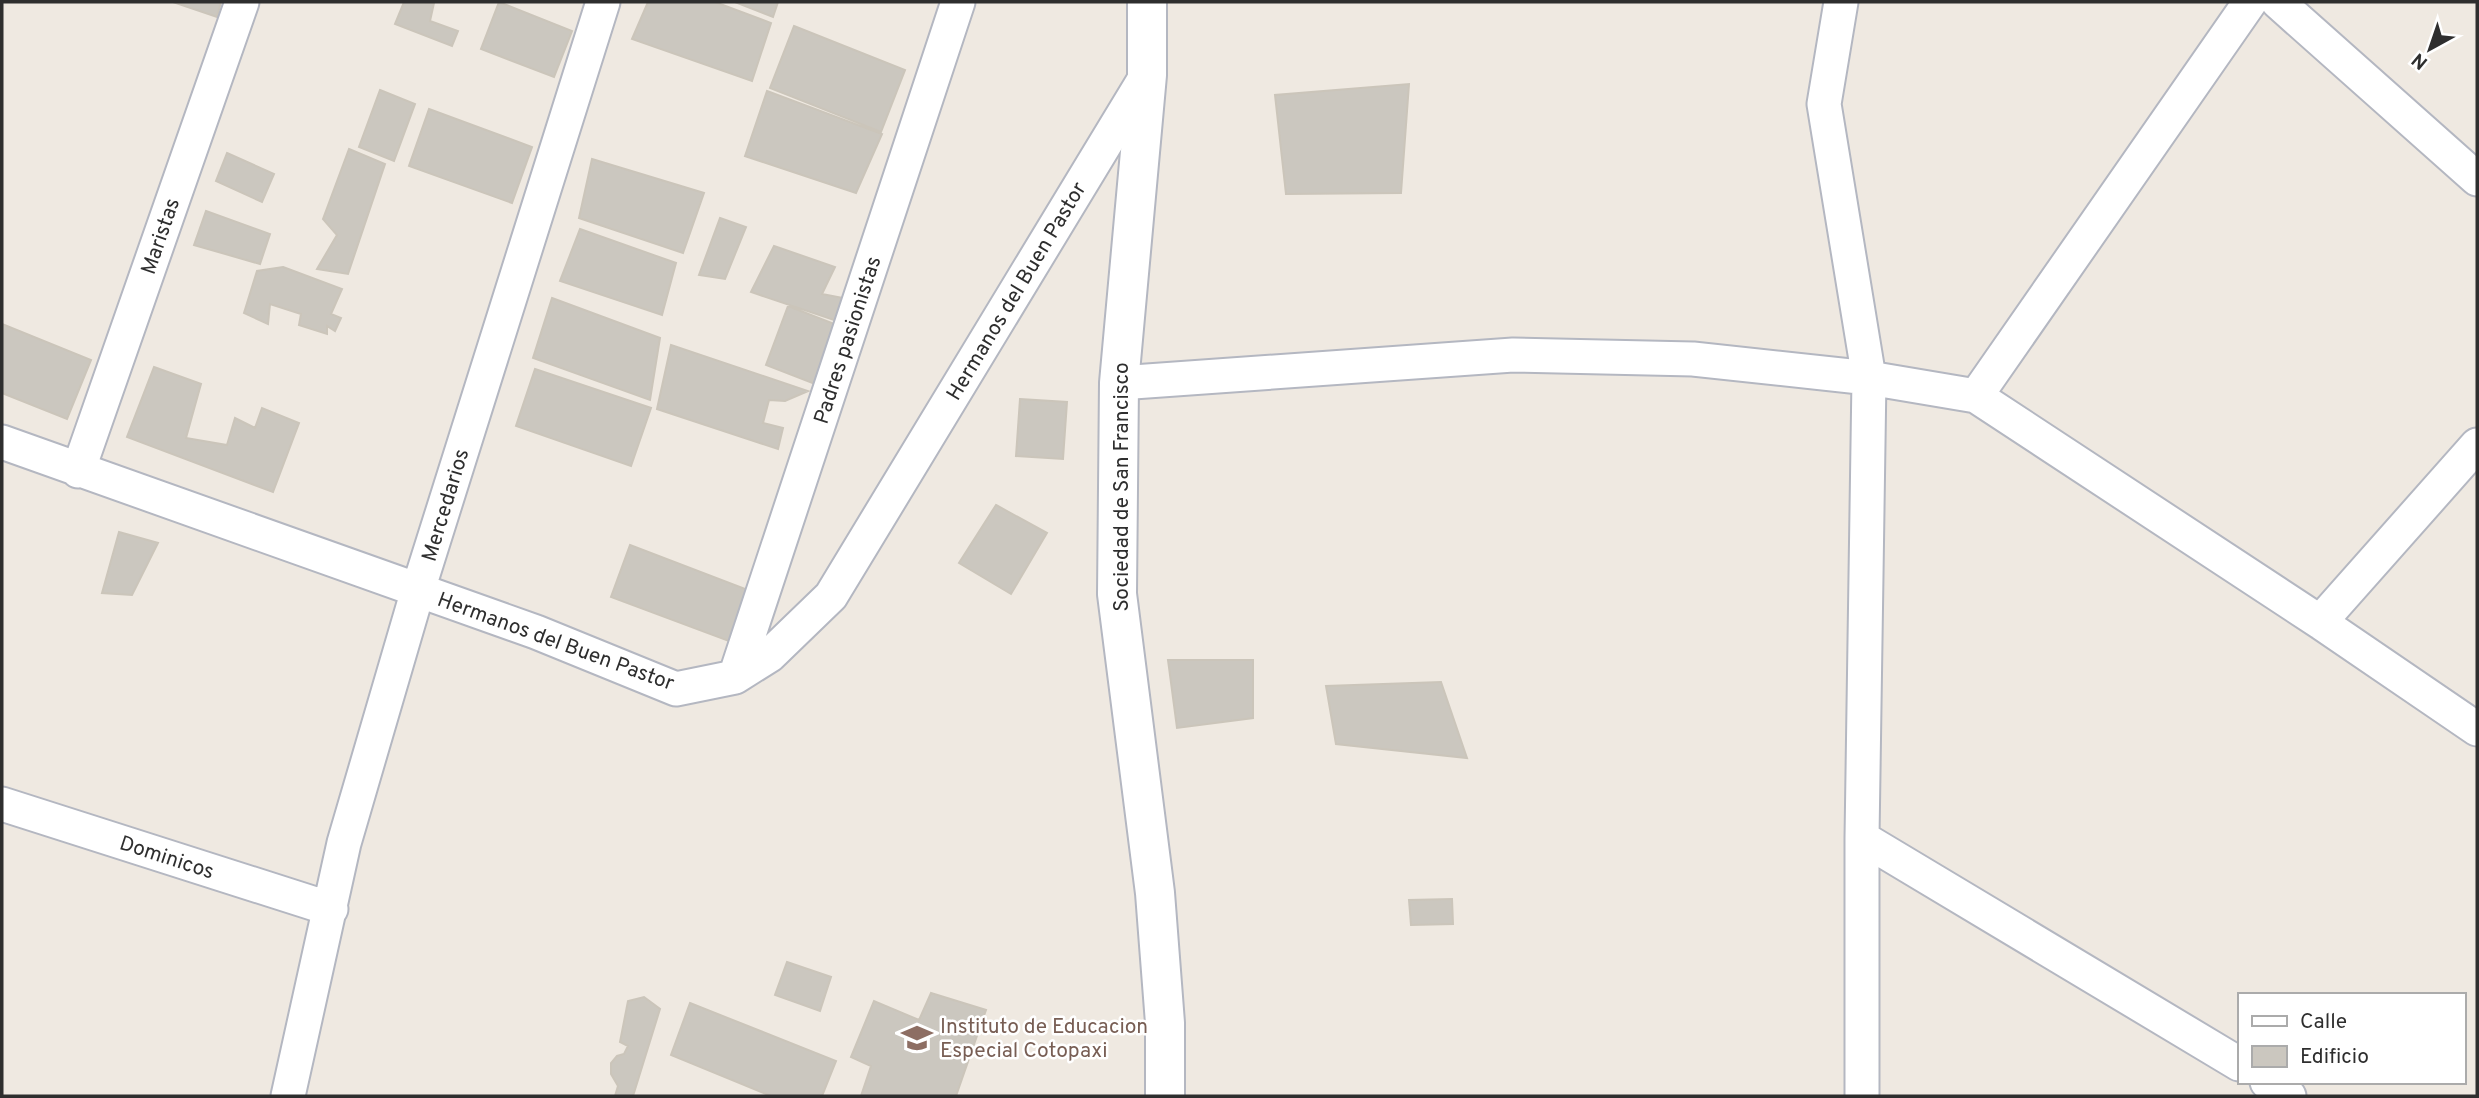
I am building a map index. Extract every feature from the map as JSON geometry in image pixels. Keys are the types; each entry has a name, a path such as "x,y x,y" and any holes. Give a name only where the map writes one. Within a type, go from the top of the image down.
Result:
{"street":[{"name":"Maristas","path":"78,471 243,2"},
{"name":"Mercedarios","path":"288,1096 344,843 418,590 603,2"},
{"name":"Padres pasionistas","path":"735,677 958,2"},
{"name":"Sociedad de San Francisco","path":"1147,2 1147,75 1119,383 1117,593 1155,893 1165,1023 1165,1096"},
{"path":"1840,2 1824,104 1869,378 1862,838 1862,1096"},
{"path":"1976,396 2250,2"},
{"path":"2278,2 2477,179"},
{"name":"Hermanos del Buen Pastor","path":"2,442 536,632 676,689 735,677 770,655 831,596 1147,75"},
{"path":"1119,383 1513,355 1693,359 1869,378 1976,396 2320,622 2477,729"},
{"path":"2320,622 2477,445"},
{"name":"Dominicos","path":"2,804 331,909"},
{"path":"1862,838 2238,1063"},
{"path":"2270,1084 2289,1096"}],"building":[{"path":"173,2 221,2 217,17"},
{"path":"404,2 434,3 430,21 458,31 452,46 395,24"},
{"path":"499,2 572,31 554,77 481,49"},
{"path":"648,2 715,2 771,23 752,81 632,39"},
{"path":"735,2 778,2 773,17"},
{"path":"794,26 905,70 881,132 770,88"},
{"path":"1409,84 1401,193 1286,194 1275,95"},
{"path":"380,90 415,104 394,161 359,147"},
{"path":"767,91 882,134 856,193 745,156"},
{"path":"429,109 532,147 512,203 409,166"},
{"path":"349,149 385,164 348,274 317,269 337,235 323,219"},
{"path":"227,153 274,174 262,202 216,181"},
{"path":"592,159 704,193 683,253 579,218"},
{"path":"206,211 270,234 260,264 194,245"},
{"path":"720,218 746,227 725,279 699,275"},
{"path":"580,229 676,263 662,315 560,281"},
{"path":"774,246 835,267 822,294 843,298 837,321 751,292"},
{"path":"283,267 342,289 331,314 341,318 335,331 327,326 327,334 299,325 301,314 270,304 268,324 244,313 257,271"},
{"path":"552,298 660,338 650,400 533,358"},
{"path":"788,306 837,325 815,384 766,365"},
{"path":"2,324 91,360 67,419 2,393"},
{"path":"671,345 808,391 785,401 769,400 763,423 783,428 778,449 657,409"},
{"path":"154,367 201,384 186,438 227,445 235,418 255,428 262,408 299,423 273,492 127,437"},
{"path":"535,369 651,408 631,466 516,426"},
{"path":"1020,399 1067,402 1063,459 1016,456"},
{"path":"996,505 1047,533 1011,594 959,563"},
{"path":"119,532 158,543 132,595 102,593"},
{"path":"630,545 748,590 729,641 611,597"},
{"path":"1168,660 1253,660 1253,718 1177,728"},
{"path":"1441,682 1467,758 1336,744 1326,686"},
{"path":"1452,899 1453,924 1411,925 1409,900"},
{"path":"787,962 831,977 820,1011 775,995"},
{"name":"Instituto de Educacion Especial Cotopaxi","path":"931,993 986,1010 956,1096 861,1096 871,1066 851,1057 874,1001 919,1020"},
{"path":"644,997 660,1009 633,1096 615,1096 618,1086 611,1074 611,1063 617,1056 624,1054 628,1046 620,1042 628,1001"},
{"path":"690,1003 836,1061 822,1096 771,1096 671,1055"}],"place":[{"name":"Instituto de Educacion Especial Cotopaxi","path":"917,1038"}]}
